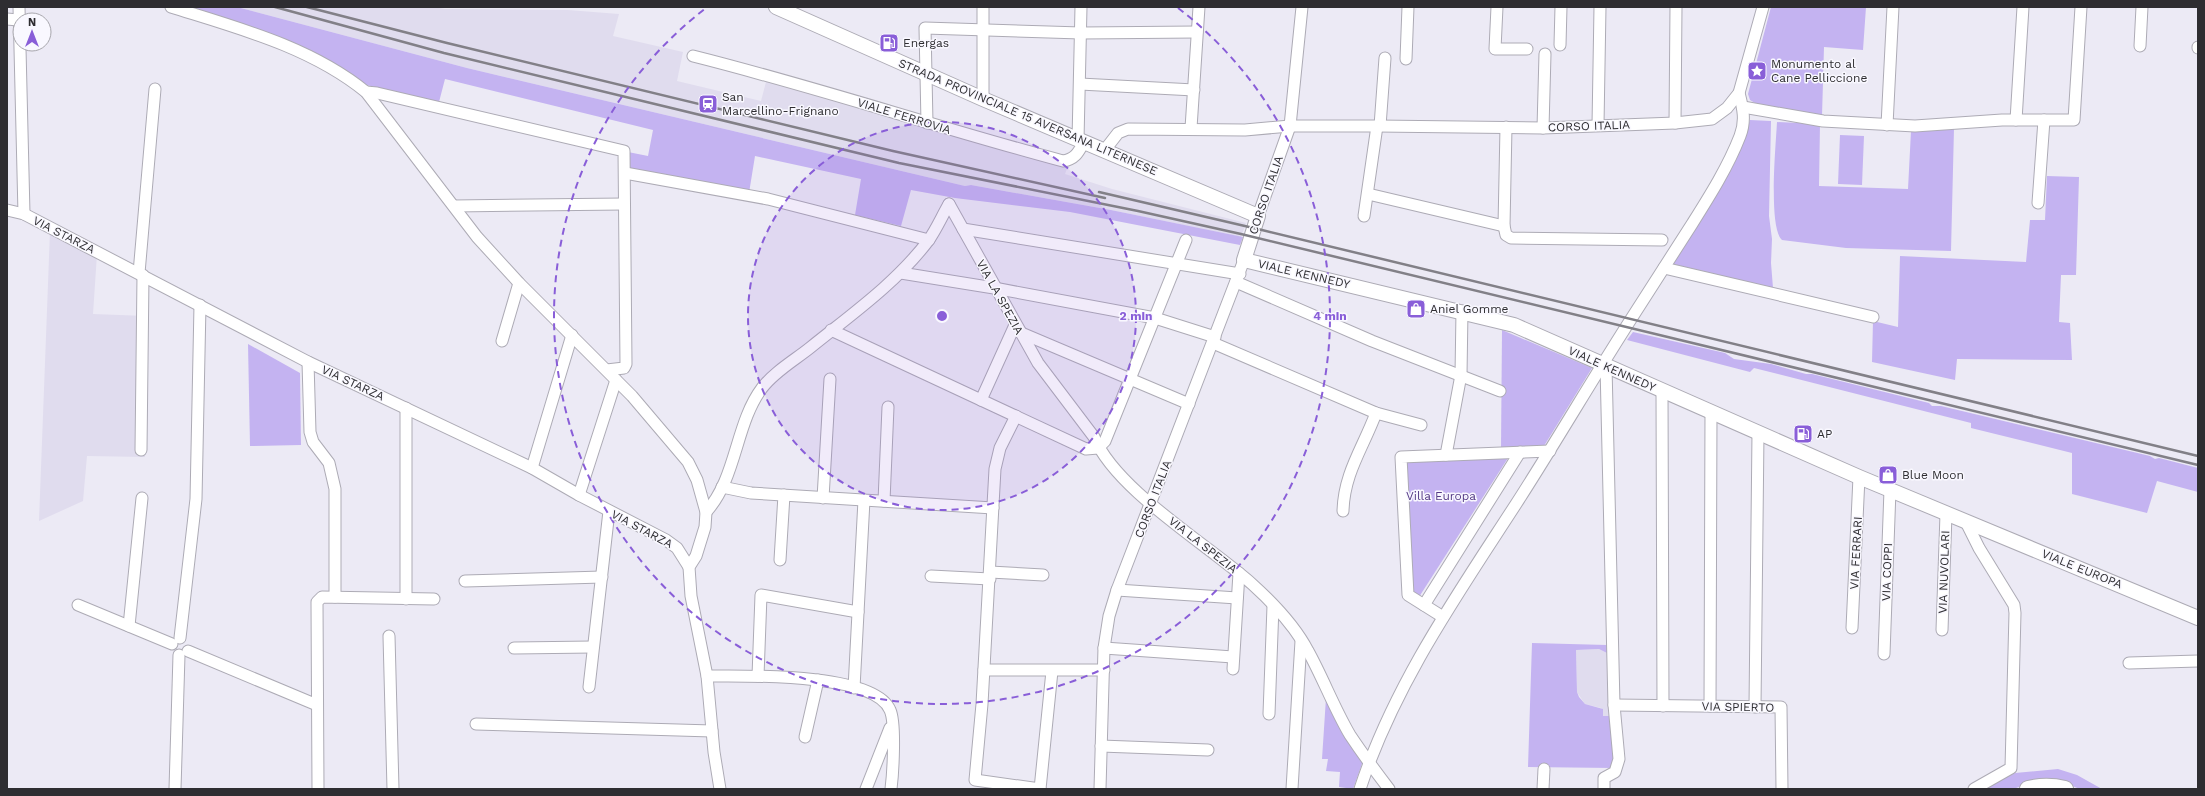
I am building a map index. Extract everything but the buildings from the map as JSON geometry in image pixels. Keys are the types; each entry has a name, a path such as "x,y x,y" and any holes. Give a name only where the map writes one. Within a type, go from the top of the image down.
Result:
{"highway":[{"path":"2028,789 2038,787 2056,787 2064,789"}],"main road":[{"name":"STRADA PROVINCIALE 15 AVERSANA LITERNESE","path":"776,7 983,99 1258,216"},
{"name":"CORSO ITALIA","path":"1244,260 1258,216"},
{"name":"VIALE KENNEDY","path":"1244,260 1462,311 1514,326 1859,477 1966,522"},
{"name":"VIALE EUROPA","path":"1966,522 2198,618"}],"street":[{"path":"171,7 244,30 318,60 346,76 366,92 477,237 519,283 632,396 688,462 698,480 706,512 696,556 689,567 691,596 707,676 712,731 720,789"},
{"path":"983,7 983,99"},
{"path":"1081,7 1081,141"},
{"path":"1191,128 1198,7"},
{"path":"1104,151 1122,130 1191,128 1245,130 1290,126 1302,7"},
{"path":"1406,59 1408,7"},
{"path":"1497,7 1494,49 1527,49"},
{"path":"1560,45 1561,7"},
{"path":"1598,125 1600,7"},
{"path":"1675,124 1676,7"},
{"name":"CORSO ITALIA","path":"1258,216 1290,126 1543,128 1598,125 1675,124 1712,119 1728,108 1738,93 1763,7"},
{"path":"1887,125 1893,7"},
{"path":"2016,120 2023,7"},
{"path":"1743,107 1823,122 1887,125 1914,126 2016,120 2074,120 2081,7"},
{"path":"2140,46 2142,7"},
{"path":"927,123 925,28 1081,33 1197,32"},
{"path":"19,52 24,214"},
{"path":"1543,128 1545,54"},
{"name":"VIALE FERROVIA","path":"693,56 782,78 965,135 1063,160 1070,160 1078,154 1081,141"},
{"path":"1364,216 1378,126 1385,58"},
{"path":"1080,84 1194,90"},
{"path":"141,450 141,274 155,89"},
{"path":"366,92 377,93 624,151 626,364 624,368 607,370"},
{"path":"1360,789 1369,760 1411,671 1443,617 1604,366 1713,190 1739,138 1743,125 1743,107 1738,93"},
{"path":"2038,203 2044,120"},
{"path":"1506,127 1504,226 1506,235 1511,238 1662,240"},
{"path":"625,172 768,199 929,240 901,273 781,369 762,388 752,405 722,487 713,504 706,512"},
{"path":"1368,194 1504,226"},
{"path":"454,206 624,204"},
{"name":"VIA LA SPEZIA","path":"929,240 948,204 1017,329 1038,362 1094,437 1098,448 1112,466 1151,504 1239,573 1291,625 1351,735 1389,789"},
{"name":"VIA STARZA","path":"7,210 24,214 308,362 532,468 579,496 677,548 689,567"},
{"path":"963,229 1177,263 1238,278 1372,341 1500,391"},
{"path":"831,330 1086,449 1098,448 1105,441 1186,240"},
{"name":"CORSO ITALIA","path":"1100,789 1104,648 1109,616 1117,590 1190,404 1244,260"},
{"path":"1664,268 1873,317"},
{"path":"901,273 994,288 1155,318 1214,340 1376,413 1421,425"},
{"path":"502,341 519,283"},
{"path":"176,641 196,499 200,305"},
{"path":"1446,455 1461,375 1462,311"},
{"path":"981,400 1017,329 1130,380 1190,404"},
{"path":"532,468 572,335"},
{"path":"308,362 310,432 312,442 329,463 336,489 336,597"},
{"path":"1604,366 1614,705 1618,766 1615,772 1604,778 1604,789"},
{"path":"823,498 830,379"},
{"path":"579,496 616,380"},
{"path":"1662,391 1663,706"},
{"path":"884,501 888,407"},
{"path":"406,408 406,599"},
{"path":"1710,706 1711,412"},
{"path":"1343,511 1344,492 1349,473 1367,437 1376,413"},
{"path":"1016,416 1000,448 996,470 984,670 975,780 1040,789 1052,671"},
{"path":"1756,707 1758,433"},
{"path":"1443,617 1408,595 1401,457 1550,451"},
{"path":"1424,605 1520,452"},
{"name":"VIA FERRARI","path":"1852,628 1859,477"},
{"path":"722,487 751,494 993,508"},
{"name":"VIA COPPI","path":"1884,654 1890,490"},
{"path":"780,560 784,495"},
{"path":"129,626 142,498"},
{"path":"854,688 864,500"},
{"path":"589,686 609,511"},
{"name":"VIA NUVOLARI","path":"1942,630 1946,514"},
{"path":"1966,522 1979,548 2014,605 2014,679 2011,768 1974,789"},
{"path":"1233,669 1239,573"},
{"path":"931,576 1043,575"},
{"path":"465,581 602,577"},
{"path":"1117,590 1237,598"},
{"path":"758,676 761,595 858,612"},
{"path":"318,789 317,602 322,597 434,599"},
{"path":"78,605 129,626 176,641 187,642 183,653 175,789"},
{"path":"1269,714 1273,606"},
{"path":"389,636 393,789"},
{"path":"1292,789 1301,641"},
{"path":"514,648 593,647"},
{"path":"1104,648 1233,657"},
{"path":"183,653 317,705"},
{"path":"2129,663 2198,661"},
{"path":"984,670 1104,670"},
{"path":"707,676 790,676 818,680 870,692 884,701 890,711 894,770 891,789"},
{"path":"805,737 818,680"},
{"name":"VIA SPIERTO","path":"1614,705 1781,707 1782,789"},
{"path":"476,724 712,731"},
{"path":"866,789 891,724"},
{"path":"1102,746 1208,750"},
{"path":"1543,789 1544,769"}],"shaded area":[{"path":"237,7 433,7 445,9 568,10 619,14 613,36 683,52 677,81 761,101 767,78 1068,166 1065,174 1112,189 1246,223 1241,237 1111,210 971,185 965,186 467,68"},
{"path":"50,231 97,254 93,314 146,316 145,457 87,456 83,501 39,521"},
{"path":"1599,649 1607,653 1610,716 1603,716 1603,710 1601,708 1585,704 1577,692 1576,650"}],"green space":[{"path":"186,7 237,7 467,68 965,186 971,185 1111,210 1243,237 1240,245 1070,212 955,198 911,190 901,226 855,215 861,179 755,156 749,193 629,171 628,152 648,156 653,130 445,79 439,102 362,84 340,67 323,58"},
{"path":"1771,7 1866,7 1863,50 1824,47 1822,116 1758,105 1750,100 1748,94"},
{"path":"1750,120 1771,121 1769,216 1772,239 1771,263 1773,288 1673,264 1706,212 1726,176"},
{"path":"1777,122 1820,124 1819,186 1908,189 1911,131 1954,128 1951,251 1846,248 1782,240 1778,232 1775,219 1774,203 1774,165"},
{"path":"1840,135 1864,136 1862,185 1838,184"},
{"path":"2047,176 2079,177 2076,275 2061,275 2059,322 2070,323 2072,360 1957,359 1955,380 1872,362 1873,321 1898,327 1900,256 2026,262 2030,220 2045,220"},
{"path":"1502,330 1592,368 1544,446 1501,448"},
{"path":"1633,332 1725,353 1734,359 1771,364 1806,374 1812,374 1929,403 1932,406 1941,406 2150,456 2155,459 2159,458 2198,468 2198,492 2157,481 2147,513 2072,494 2072,453 1971,428 1971,423 1754,368 1750,372 1627,340"},
{"path":"248,344 300,373 301,445 250,446"},
{"name":"Villa Europa","path":"1508,458 1419,597 1411,592 1404,461"},
{"path":"1532,643 1607,645 1607,653 1599,649 1576,650 1577,692 1585,704 1603,709 1603,716 1610,716 1614,768 1528,767"},
{"path":"1326,698 1363,761 1353,789 1339,787 1340,772 1326,771 1328,759 1322,759"},
{"path":"2058,769 2077,775 2102,789 2080,789 2064,783 2034,782 2013,789 1982,789 2015,773"}],"railway":[{"path":"275,7 444,53 899,163 1138,211 1241,234 2198,465"},
{"path":"307,7 447,43 893,151 1105,198"},
{"path":"1099,192 2198,456"}],"place":[{"name":"Energas","path":"889,43"},
{"name":"Monumento al Cane Pelliccione","path":"1757,71"},
{"name":"San Marcellino-Frignano","path":"708,104"},
{"name":"Aniel Gomme","path":"1416,309"},
{"name":"AP","path":"1803,434"},
{"name":"Blue Moon","path":"1888,475"}]}
